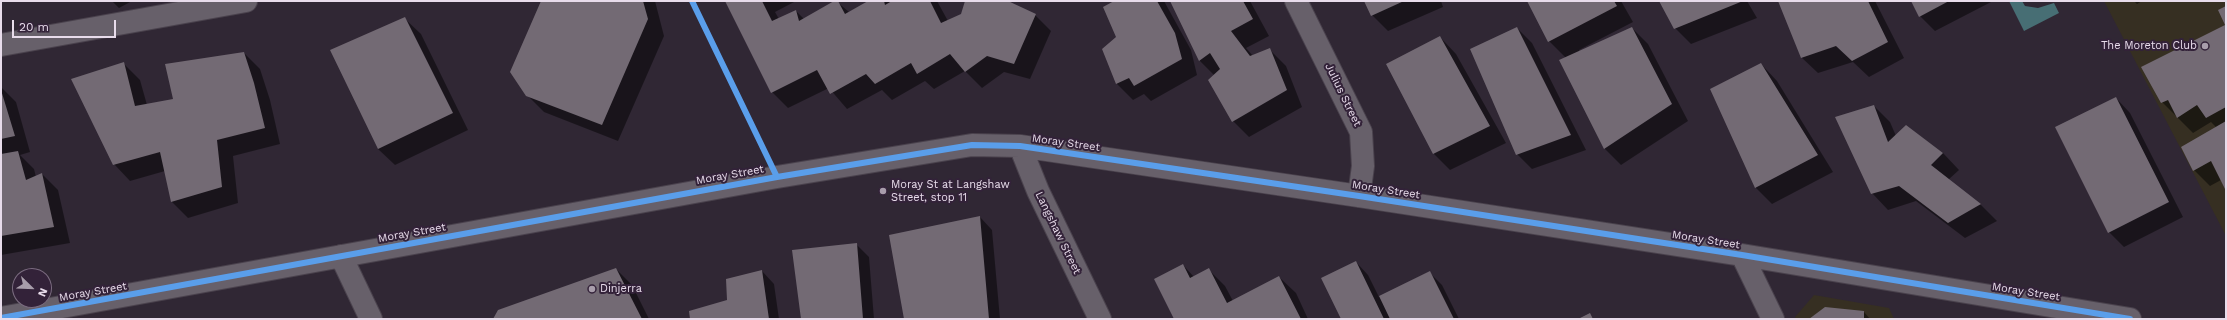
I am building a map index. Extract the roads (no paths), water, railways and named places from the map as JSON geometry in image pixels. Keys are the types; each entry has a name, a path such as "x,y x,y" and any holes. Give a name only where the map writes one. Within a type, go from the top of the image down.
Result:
{"street":[{"path":"1,44 246,1"},
{"name":"Julius Street","path":"1296,1 1361,132 1364,166 1360,196"},
{"name":"Moray Street","path":"1,318 777,177 964,146 1020,146 1360,196 1742,255 2130,319"},
{"name":"Langshaw Street","path":"1020,146 1038,191 1100,319"},
{"path":"1742,255 1773,319"},
{"path":"341,256 371,319"}],"place":[{"name":"The Moreton Club","path":"2205,46"},
{"name":"Moray St at Langshaw Street, stop 11","path":"883,191"},
{"name":"Dinjerra","path":"592,289"}]}
